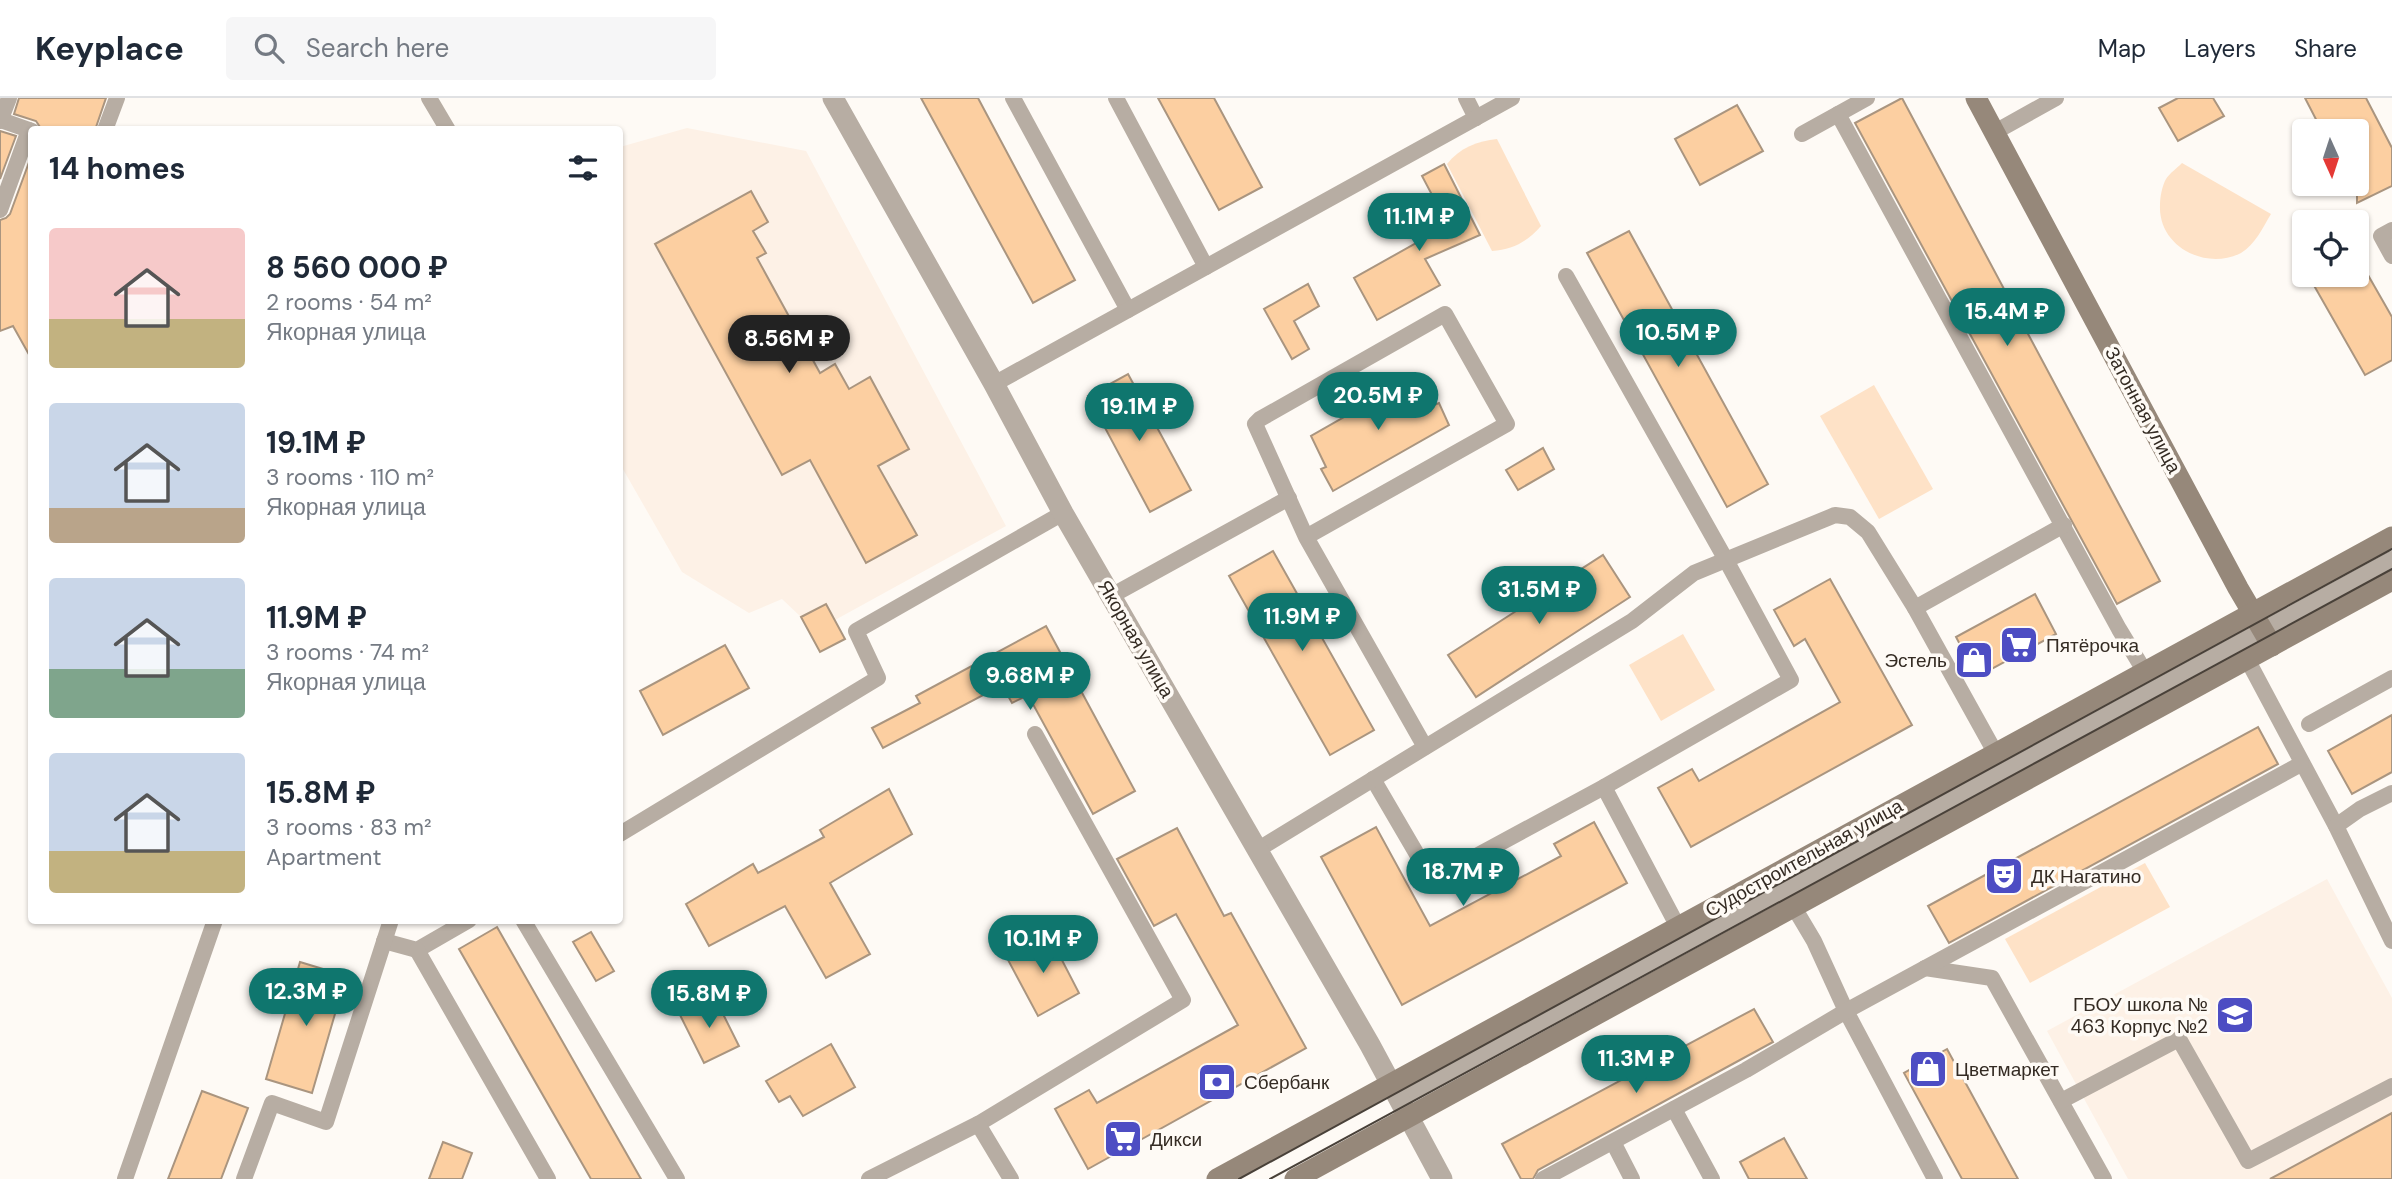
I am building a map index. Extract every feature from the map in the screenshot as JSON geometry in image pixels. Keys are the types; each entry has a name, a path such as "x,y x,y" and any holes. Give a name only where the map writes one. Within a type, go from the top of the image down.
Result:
{"street":[{"name":"Якорная улица","path":"834,98 1063,513 1400,1100 1442,1179"},
{"name":"Затонная улица","path":"1976,98 2262,630"},
{"name":"Судостроительная улица","path":"1217,1179 1400,1100 1784,890 2247,660 2262,630 2392,537"},
{"name":"Судостроительная улица","path":"1295,1179 1400,1100 1678,927 1784,890 1996,754 2145,672 2392,580"}],"lane":[{"path":"9,98 0,120 28,130"},
{"path":"106,126 117,98"},
{"path":"429,98 446,126"},
{"path":"1013,98 1128,310"},
{"path":"1116,98 1206,267"},
{"path":"1466,98 1476,118"},
{"path":"994,384 1512,98"},
{"path":"1802,134 1867,98"},
{"path":"1995,132 2056,98"},
{"path":"1838,114 2145,672"},
{"path":"0,210 28,136"},
{"path":"2392,230 2381,236 2392,256"},
{"path":"1373,779 1432,880 1604,787 1791,680 1566,276"},
{"path":"1306,537 1507,424 1445,314 1255,424 1306,537 1425,747"},
{"path":"1111,596 1289,498"},
{"path":"623,832 878,678 856,631 1063,513"},
{"path":"1257,850 1632,621 1694,573 1835,515 1850,517 1868,532 1915,608 1996,754"},
{"path":"1915,608 2064,525"},
{"path":"1935,1179 1846,1011 1814,941 1784,890 2392,559"},
{"path":"2247,660 2336,826 2392,941"},
{"path":"2309,724 2392,678"},
{"path":"869,1179 978,1124 1183,1000 1035,734"},
{"path":"1543,1179 2301,764"},
{"path":"1604,787 1678,927"},
{"path":"2336,826 2360,809 2392,793"},
{"path":"2377,914 2392,906"},
{"path":"125,1179 214,924"},
{"path":"244,1179 272,1103 327,1122 390,924"},
{"path":"417,950 460,924"},
{"path":"525,924 677,1179"},
{"path":"384,941 417,950 548,1179"},
{"path":"1925,968 1992,978 2104,1179"},
{"path":"2061,1101 2179,1039 2248,1161 2392,1086"},
{"path":"1674,1109 1712,1179"},
{"path":"978,1124 1011,1179"},
{"path":"1613,1142 1632,1179"}],"shaded area":[{"path":"687,128 806,151 1006,526 835,620 826,604 801,617 782,599 749,613 682,572 623,469 623,146"},
{"path":"1497,139 1541,226 1519,244 1492,251 1447,164 1469,146"},
{"path":"2182,163 2271,214 2246,250 2227,258 2213,259 2199,257 2175,243 2161,220 2160,205 2166,179"},
{"path":"1874,385 1933,489 1879,519 1820,416"},
{"path":"1683,634 1715,690 1661,721 1629,665"},
{"path":"2145,863 2170,907 2030,983 2005,939"},
{"name":"ГБОУ школа № 463 Корпус №2","path":"2327,879 2392,998 2392,1179 2128,1179 2047,1031"}],"building":[{"path":"19,98 106,98 96,126 39,126 36,121 14,114"},
{"path":"921,98 978,98 1075,280 1033,303"},
{"path":"1158,98 1214,98 1262,187 1219,210"},
{"path":"1902,98 2160,581 2117,604 1855,123"},
{"path":"2178,98 2213,98 2224,116 2178,141 2159,108"},
{"path":"2305,98 2366,98 2392,148 2392,186 2357,203 2357,196 2370,196 2370,119 2316,119"},
{"path":"1737,105 1763,151 1700,185 1675,139"},
{"path":"0,131 16,136 0,179"},
{"path":"1444,164 1480,235 1425,259 1440,285 1377,320 1354,278 1448,225 1422,176"},
{"path":"28,165 28,353 13,326 0,331 0,220 10,214"},
{"path":"751,191 768,222 753,231 766,253 757,258 820,373 835,364 849,389 870,377 909,449 878,466 917,535 866,563 810,460 782,475 655,244"},
{"path":"1629,231 1768,484 1727,507 1587,253"},
{"path":"2369,277 2392,317 2392,360 2365,375 2315,287 2369,287"},
{"path":"1308,284 1319,306 1294,321 1309,349 1292,359 1264,309"},
{"path":"1128,374 1191,490 1150,512 1088,396"},
{"path":"1418,375 1434,405 1439,403 1449,425 1333,491 1321,469 1326,467 1311,436"},
{"path":"1543,448 1554,469 1518,490 1506,470"},
{"path":"1273,551 1374,730 1330,755 1229,576"},
{"path":"1603,555 1630,597 1476,697 1448,655"},
{"path":"1830,579 1912,725 1691,847 1658,788 1692,769 1699,781 1840,702 1805,639 1794,646 1774,610"},
{"path":"2035,594 2056,634 1977,677 1956,637"},
{"path":"826,604 845,639 820,652 801,617"},
{"path":"1046,626 1135,791 1093,814 1028,695 1012,703 1002,685 883,748 872,728 920,703 916,696"},
{"path":"725,645 749,688 663,735 640,691"},
{"path":"2392,715 2392,772 2352,794 2328,751"},
{"path":"2258,727 2278,764 1949,943 1928,906"},
{"path":"889,789 912,834 830,883 870,954 826,978 785,906 709,946 686,904 753,864 758,873 824,837 820,830"},
{"path":"1594,822 1627,883 1402,1005 1321,857 1376,827 1430,926 1561,856 1554,844"},
{"path":"1177,828 1224,916 1231,913 1306,1048 1088,1169 1055,1109 1089,1090 1097,1103 1238,1025 1176,914 1154,926 1117,859"},
{"path":"497,927 641,1179 591,1179 459,949"},
{"path":"591,932 614,971 596,981 573,942"},
{"path":"1049,935 1079,993 1038,1016 1007,958"},
{"path":"300,962 346,976 312,1093 266,1079"},
{"path":"715,998 739,1046 704,1063 680,1015"},
{"path":"1754,1009 1773,1042 1538,1170 1533,1179 1521,1179 1502,1144"},
{"path":"831,1044 855,1087 803,1116 790,1096 779,1102 766,1081"},
{"path":"1947,1049 2018,1179 1962,1179 1904,1073"},
{"path":"202,1091 248,1108 221,1179 168,1179"},
{"path":"2392,1113 2392,1179 2270,1179"},
{"path":"1784,1138 1807,1179 1749,1179 1740,1162"},
{"path":"443,1142 472,1153 462,1179 429,1179"}],"tram line":[{"path":"1239,1179 2392,549"},
{"path":"1270,1179 2392,569"}],"place":[{"name":"Пятёрочка","path":"2019,645"},
{"name":"Эстель","path":"1974,660"},
{"name":"ДК Нагатино","path":"2004,876"},
{"name":"ГБОУ школа № 463 Корпус №2","path":"2235,1015"},
{"name":"Цветмаркет","path":"1928,1069"},
{"name":"Сбербанк","path":"1217,1082"},
{"name":"Дикси","path":"1123,1139"}]}
